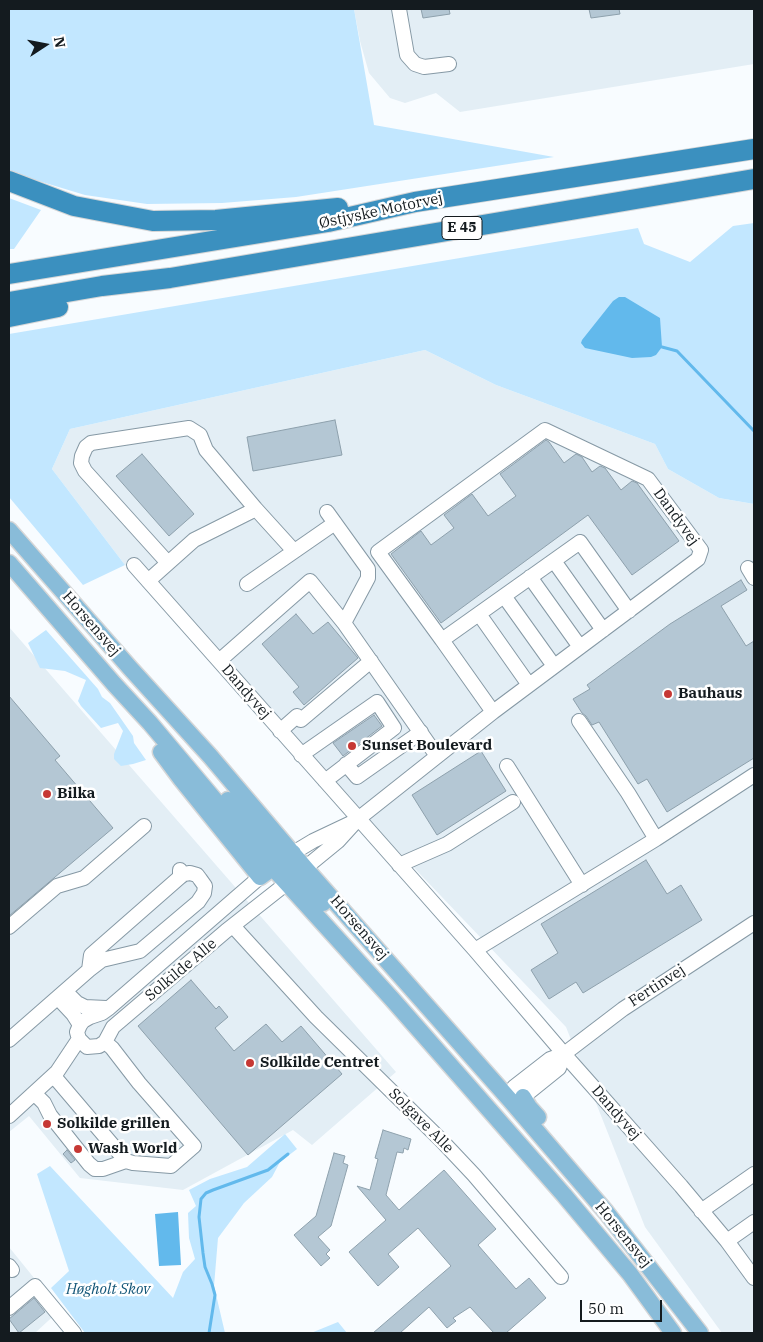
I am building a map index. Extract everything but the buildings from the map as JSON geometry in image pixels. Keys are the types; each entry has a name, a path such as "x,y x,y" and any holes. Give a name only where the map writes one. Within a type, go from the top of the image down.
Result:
{"highway":[{"name":"Østjyske Motorvej","path":"9,274 328,222 415,202 754,149"},
{"name":"Østjyske Motorvej","path":"9,302 102,286 170,278 754,179"},
{"path":"9,181 74,206 153,221 216,220 415,202"},
{"path":"9,317 105,298 170,278"}],"main road":[{"name":"Horsensvej","path":"9,530 210,756 277,865 295,876 392,999 564,1195 624,1267 673,1333"},
{"path":"9,544 63,604 83,614"},
{"name":"Horsensvej","path":"9,563 169,746 277,865 295,876 355,937 383,955 517,1098 700,1333"},
{"path":"150,723 160,751 181,779 277,865"},
{"path":"392,999 421,1019 485,1092 498,1101 517,1098"},
{"path":"494,1115 517,1098"}],"street":[{"path":"399,9 407,55 415,64 424,67 449,64"},
{"path":"168,563 85,471 81,463 82,456 86,447 91,443 189,428 200,435 206,450 294,551"},
{"name":"Dandyvej","path":"295,876 338,841 358,819 437,756 698,559 700,550 648,479 546,430 378,552 442,640"},
{"path":"148,581 194,540 255,508"},
{"path":"247,584 294,551 331,518 368,569 368,578 344,623"},
{"path":"493,712 442,640 580,542 629,611"},
{"path":"554,560 603,630"},
{"name":"Dandyvej","path":"134,565 475,950 727,1241 754,1278"},
{"path":"530,577 580,647"},
{"path":"219,661 310,581 344,623 437,756"},
{"path":"504,596 554,666"},
{"path":"479,614 529,685"},
{"path":"280,731 297,716 301,720 371,661"},
{"path":"302,755 376,702 394,728 325,781"},
{"path":"579,721 656,839"},
{"path":"346,764 357,777 421,732"},
{"path":"507,766 582,885"},
{"path":"475,950 656,839 754,776"},
{"path":"399,865 447,844 513,802"},
{"name":"Dandyvej","path":"277,865 313,842 358,819"},
{"path":"9,927 57,886 84,878 144,826"},
{"name":"Solkilde Alle","path":"9,1116 54,1074 82,1037 90,1017 102,1013 109,1008 277,865"},
{"path":"9,1040 102,960 140,951 198,902 204,893 205,886 197,875 190,873 180,874 91,955 89,970"},
{"name":"Solkilde Alle","path":"105,1042 113,1027 295,876"},
{"name":"Fertinvej","path":"517,1098 514,1088 550,1059 564,1054 623,1008 754,923"},
{"name":"Solgave Alle","path":"233,926 316,1017 474,1175 561,1277"},
{"path":"62,994 85,1007 109,1008"},
{"path":"54,1074 126,1161 171,1166 194,1146 139,1083 112,1048 105,1042 99,1046 82,1037 73,1014 62,994"},
{"path":"34,1093 44,1103 50,1115 89,1164 95,1168 103,1169 126,1161"},
{"path":"701,1211 754,1174"},
{"path":"727,1241 754,1222"},
{"path":"9,1308 35,1286 74,1333"}],"shaded area":[{"path":"354,9 754,9 754,64 460,112 436,93 405,103 390,98 369,73"},
{"path":"425,350 496,385 655,444 668,469 719,498 754,504 754,1333 722,1333 645,1227 566,1027 125,565 52,469 70,429"},
{"path":"9,627 396,1072 312,1145 293,1130 183,1190 80,1178 29,1116 9,1132"},
{"path":"9,1247 60,1310 35,1333 9,1333"}],"green space":[{"path":"9,9 354,9 374,125 554,157 296,197 222,203 147,204 85,195 9,172"},
{"path":"9,198 41,210 14,249 9,249"},
{"path":"754,223 754,504 719,498 668,469 655,444 496,385 425,350 70,429 52,469 125,565 83,585 9,497 9,334 638,228 644,244 690,262 733,226"},
{"path":"46,630 98,689 102,697 110,703 133,736 134,743 146,760 121,766 114,759 114,754 123,731 118,723 101,728 81,706 78,701 86,680 65,671 40,668 28,643"},
{"name":"Høgholt Skov","path":"285,1134 297,1149 280,1162 272,1177 244,1203 218,1238 214,1286 225,1333 85,1333 51,1288 69,1271 37,1174 50,1166 173,1298 183,1272 195,1259 189,1238 188,1213 196,1206 189,1190 210,1179 247,1167"},
{"path":"338,1322 347,1333 311,1333"}],"water":[{"path":"619,297 625,297 660,318 662,347 656,355 632,358 585,348 581,343 613,301"},
{"path":"178,1212 181,1265 159,1266 155,1214"}],"waterway":[{"path":"662,347 677,351 754,431"},
{"path":"209,1333 215,1295 205,1267 199,1217 201,1199 206,1193 268,1170 288,1154"}],"place":[{"name":"Bauhaus","path":"668,694"},
{"name":"Sunset Boulevard","path":"352,746"},
{"name":"Bilka","path":"47,794"},
{"name":"Solkilde Centret","path":"250,1063"},
{"name":"Solkilde grillen","path":"47,1124"},
{"name":"Wash World","path":"78,1149"}]}
